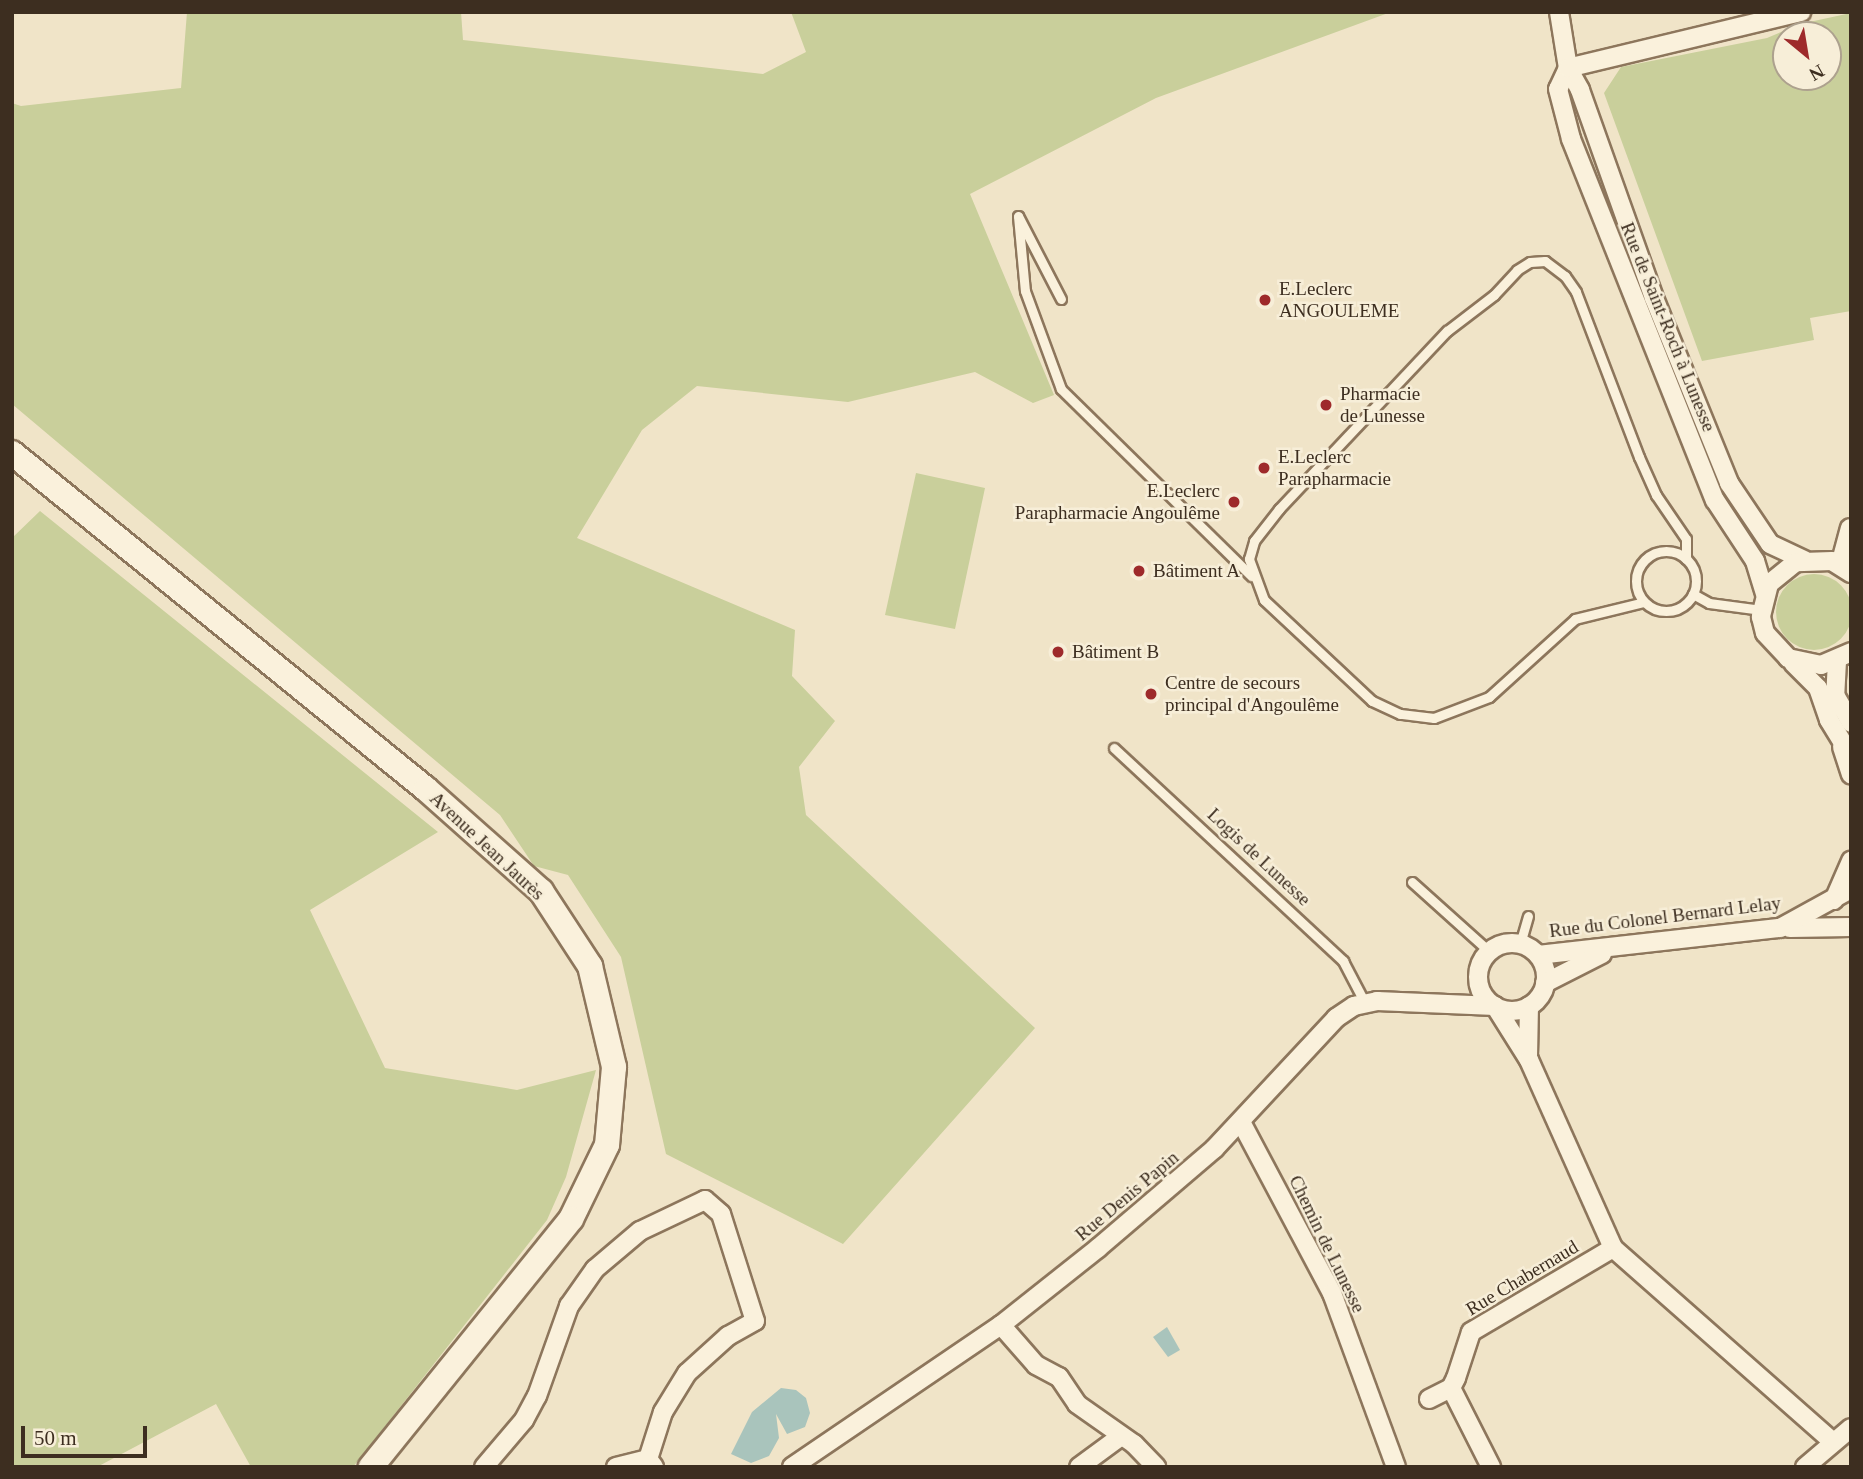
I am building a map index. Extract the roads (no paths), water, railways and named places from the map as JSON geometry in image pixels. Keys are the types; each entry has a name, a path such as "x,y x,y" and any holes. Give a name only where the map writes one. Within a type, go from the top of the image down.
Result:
{"main road":[{"name":"Avenue Jean Jaurès","path":"12,453 354,729 541,891 590,966 614,1067 607,1145 571,1219 371,1467"}],"street":[{"name":"Rue de Saint-Roch à Lunesse","path":"1559,12 1568,68 1580,90 1654,298 1728,483 1770,544 1804,560 1845,569"},
{"path":"1568,68 1801,12"},
{"name":"Rue de Saint-Roch à Lunesse","path":"1568,68 1558,89 1571,139 1715,500 1755,561 1763,602 1765,633 1818,688 1840,740"},
{"path":"1845,569 1850,528"},
{"path":"1763,602 1780,571 1804,560"},
{"path":"1788,658 1821,666 1844,656"},
{"path":"1844,656 1835,695 1851,723"},
{"path":"1840,740 1851,756"},
{"path":"1840,740 1851,775"},
{"path":"1834,900 1851,861"},
{"name":"Rue du Colonel Bernard Lelay","path":"1538,955 1780,928 1851,889"},
{"path":"1780,928 1851,927"},
{"path":"1453,1005 1478,981 1489,951 1520,944 1538,955 1545,983"},
{"path":"1529,1060 1529,1006 1545,983 1615,948"},
{"path":"1478,981 1529,1060 1614,1248 1833,1442"},
{"name":"Rue Denis Papin","path":"792,1467 1001,1325 1151,1205 1241,1122 1336,1018 1365,1003 1495,1006"},
{"path":"1495,1006 1511,1011 1529,1006"},
{"name":"Chemin de Lunesse","path":"1241,1122 1332,1293 1396,1467"},
{"path":"484,1467 524,1420 537,1396 569,1306 614,1249 640,1231 705,1200 721,1214 755,1321 728,1336 687,1373 663,1412 651,1463 616,1467"},
{"name":"Rue Chabernaud","path":"1451,1388 1471,1332 1614,1248"},
{"path":"1001,1325 1036,1365 1059,1377 1077,1404 1121,1436 1156,1467"},
{"path":"1429,1399 1451,1388 1492,1467"},
{"path":"1805,1467 1851,1428"},
{"path":"1079,1467 1121,1436"}],"lane":[{"path":"1061,299 1018,216 1024,291 1061,389 1226,547 1285,623 1372,701 1399,714 1434,718 1489,697 1575,618 1644,602 1671,611 1693,594 1695,575 1686,559 1686,539 1657,495 1639,457 1576,292 1565,276 1545,261 1530,262 1517,270 1494,295 1447,331 1279,509 1254,541 1249,559 1252,578"},
{"path":"1644,602 1636,584 1641,565 1667,551 1686,559"},
{"path":"1693,594 1709,603 1763,602"},
{"name":"Logis de Lunesse","path":"1114,748 1335,953 1354,976 1365,1003"},
{"path":"1412,882 1489,951"},
{"path":"1520,944 1528,916"}],"water":[{"path":"1167,1327 1180,1350 1168,1357 1153,1337"},
{"path":"781,1388 796,1390 806,1398 810,1413 805,1427 787,1434 776,1414 779,1438 769,1456 751,1463 731,1454 752,1412"}],"place":[{"name":"E.Leclerc ANGOULEME","path":"1265,300"},
{"name":"Pharmacie de Lunesse","path":"1326,405"},
{"name":"E.Leclerc Parapharmacie","path":"1264,468"},
{"name":"E.Leclerc Parapharmacie Angoulême","path":"1234,502"},
{"name":"Bâtiment A","path":"1139,571"},
{"name":"Bâtiment B","path":"1058,652"},
{"name":"Centre de secours principal d'Angoulême","path":"1151,694"}]}
